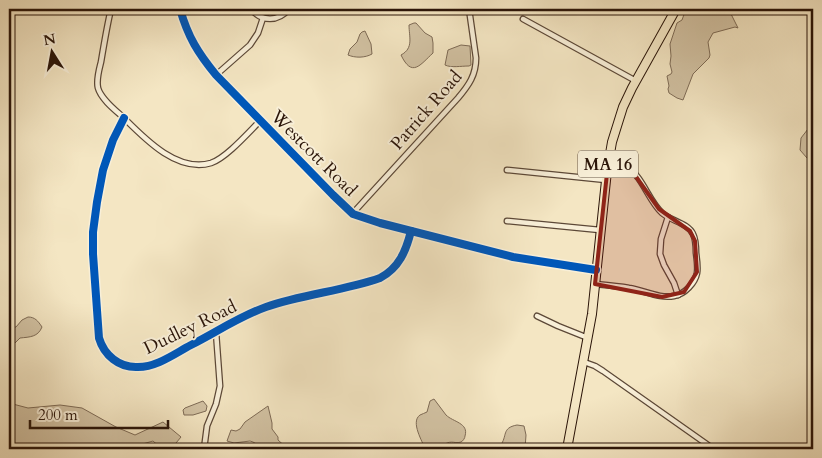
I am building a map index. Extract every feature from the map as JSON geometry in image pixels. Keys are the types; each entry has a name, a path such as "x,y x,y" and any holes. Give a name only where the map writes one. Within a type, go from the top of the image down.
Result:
{"main road":[{"name":"MA 16","path":"567,449 588,336 608,164 616,127 623,107 676,9"}],"street":[{"path":"111,9 98,74 98,88 109,104 161,152 178,160 199,164 210,163 231,149 260,121"},
{"name":"Westcott Road","path":"180,9 192,43 216,75 333,196 353,213 411,231 513,257 596,270"},
{"path":"251,9 258,16 271,19 284,14 289,9"},
{"name":"Patrick Road","path":"353,213 458,98 472,78 476,58 469,9"},
{"path":"216,75 250,45 256,37 263,18"},
{"path":"523,19 636,82"},
{"name":"Dudley Road","path":"124,118 113,140 103,170 92,232 97,327 101,343 106,352 117,362 130,367 140,368 154,364 265,308 380,278 390,272 400,260 411,231"},
{"path":"595,284 629,288 662,297 678,295 688,289 697,272 695,241 690,230 659,210 632,171 624,165 608,164"},
{"path":"507,170 606,180"},
{"path":"668,217 661,239 660,254 678,295"},
{"path":"507,221 600,230"},
{"path":"537,316 558,326 588,336"},
{"path":"204,449 207,426 216,404 220,386 216,332"},
{"path":"584,362 603,370 708,445"}],"highlighted area":[{"path":"608,164 632,171 659,209 690,231 695,241 697,272 684,292 662,297 595,284"}],"shaded area":[{"path":"686,9 694,9 696,11 731,9 730,12 738,28 735,27 713,33 708,42 709,58 693,74 683,100 669,93 667,76 672,72 670,44 677,23 682,20"},
{"path":"414,23 432,37 433,53 420,65 413,68 405,62 401,55 408,49 410,38 409,25"},
{"path":"365,31 371,44 372,54 360,57 348,55 360,34"},
{"path":"461,45 470,46 471,65 453,67 445,65 448,50"},
{"path":"811,123 813,124 813,162 800,150 801,138"},
{"path":"28,317 38,321 42,327 38,333 33,336 20,338 9,347 9,328 16,327 22,320"},
{"path":"434,399 446,415 465,428 466,432 463,440 461,442 445,444 445,447 448,449 425,449 418,432 417,418 427,412 430,401"},
{"path":"203,401 207,406 206,411 193,415 184,415 183,410 185,408"},
{"path":"9,403 28,408 60,405 82,408 135,435 163,422 181,437 171,449 162,449 153,441 139,445 134,449 9,449"},
{"path":"268,406 272,429 278,440 288,449 265,449 250,441 234,443 227,441 231,430 236,431 240,429 245,422"},
{"path":"517,425 524,426 526,435 525,449 501,449 500,446 507,430"}],"cycle path":[{"path":"180,9 194,44 216,75 353,214 380,223 513,257 596,270"},
{"path":"124,118 113,140 103,170 93,232 99,338 105,350 119,363 131,367 152,365 237,320 266,307 380,278 387,274 401,258 411,231"}]}
